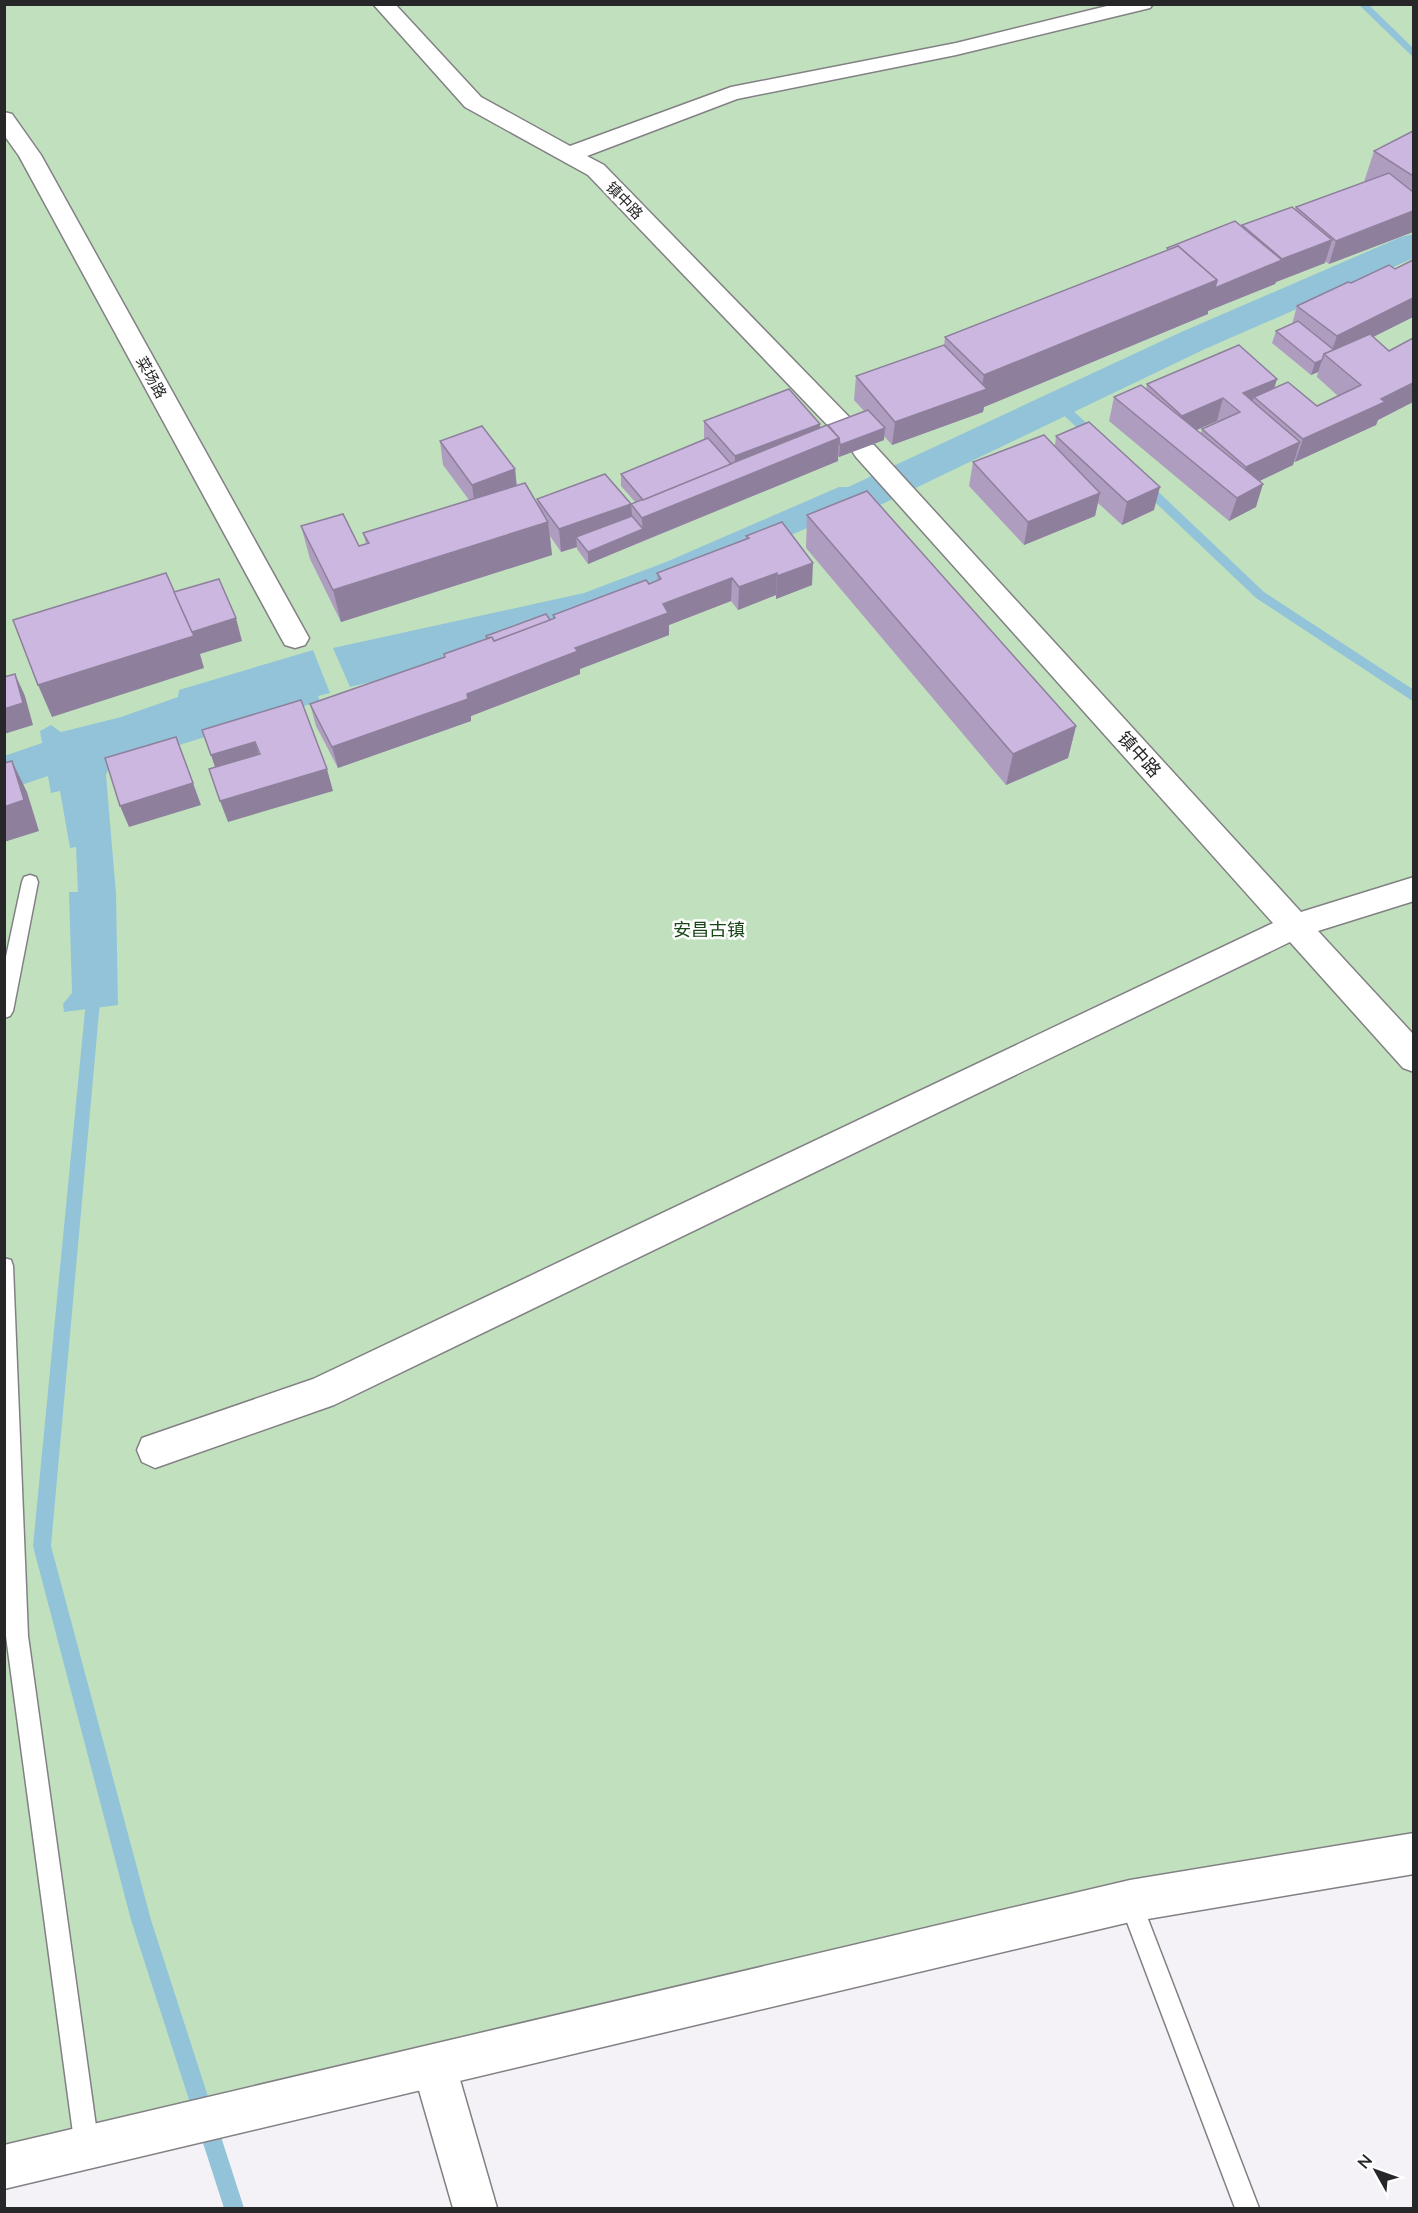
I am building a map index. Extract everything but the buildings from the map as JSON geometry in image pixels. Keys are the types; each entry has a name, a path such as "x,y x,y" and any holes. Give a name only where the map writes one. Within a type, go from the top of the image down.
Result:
{"street":[{"name":"镇中路","path":"383,4 473,102 596,170 844,427"},
{"path":"568,155 731,94 956,49 1143,4"},
{"name":"菜场路","path":"4,119 30,155 295,638"},
{"name":"镇中路","path":"866,451 1413,1058"},
{"path":"155,1450 321,1393 1295,926 1413,889"},
{"path":"4,2167 1130,1900 1413,1853"},
{"path":"434,2066 475,2208"}],"lane":[{"path":"4,1011 30,882"},
{"path":"4,1266 17,1636 87,2148"},
{"path":"1130,1900 1247,2208"}],"green space":[{"name":"安昌古镇","path":"4,5 1413,5 1413,1853 5,2167"}],"water":[{"path":"839,487 848,487 857,491 860,498 852,509 708,570 549,620 377,686 371,682 350,687 333,648 584,593 666,562"},
{"path":"313,650 330,693 318,696 320,701 109,767 106,775 116,894 118,1005 64,1012 63,1004 72,993 69,892 78,892 76,847 70,848 60,791 51,793 40,731 51,725 61,732 121,717 178,697 179,690"}],"waterway":[{"path":"1362,4 1414,55"},
{"path":"860,498 1192,341 1414,245"},
{"path":"1059,404 1096,439"},
{"path":"1143,484 1260,595 1414,697"},
{"path":"4,774 45,759 81,758"},
{"path":"94,990 42,1546 141,1920 234,2208"}]}
